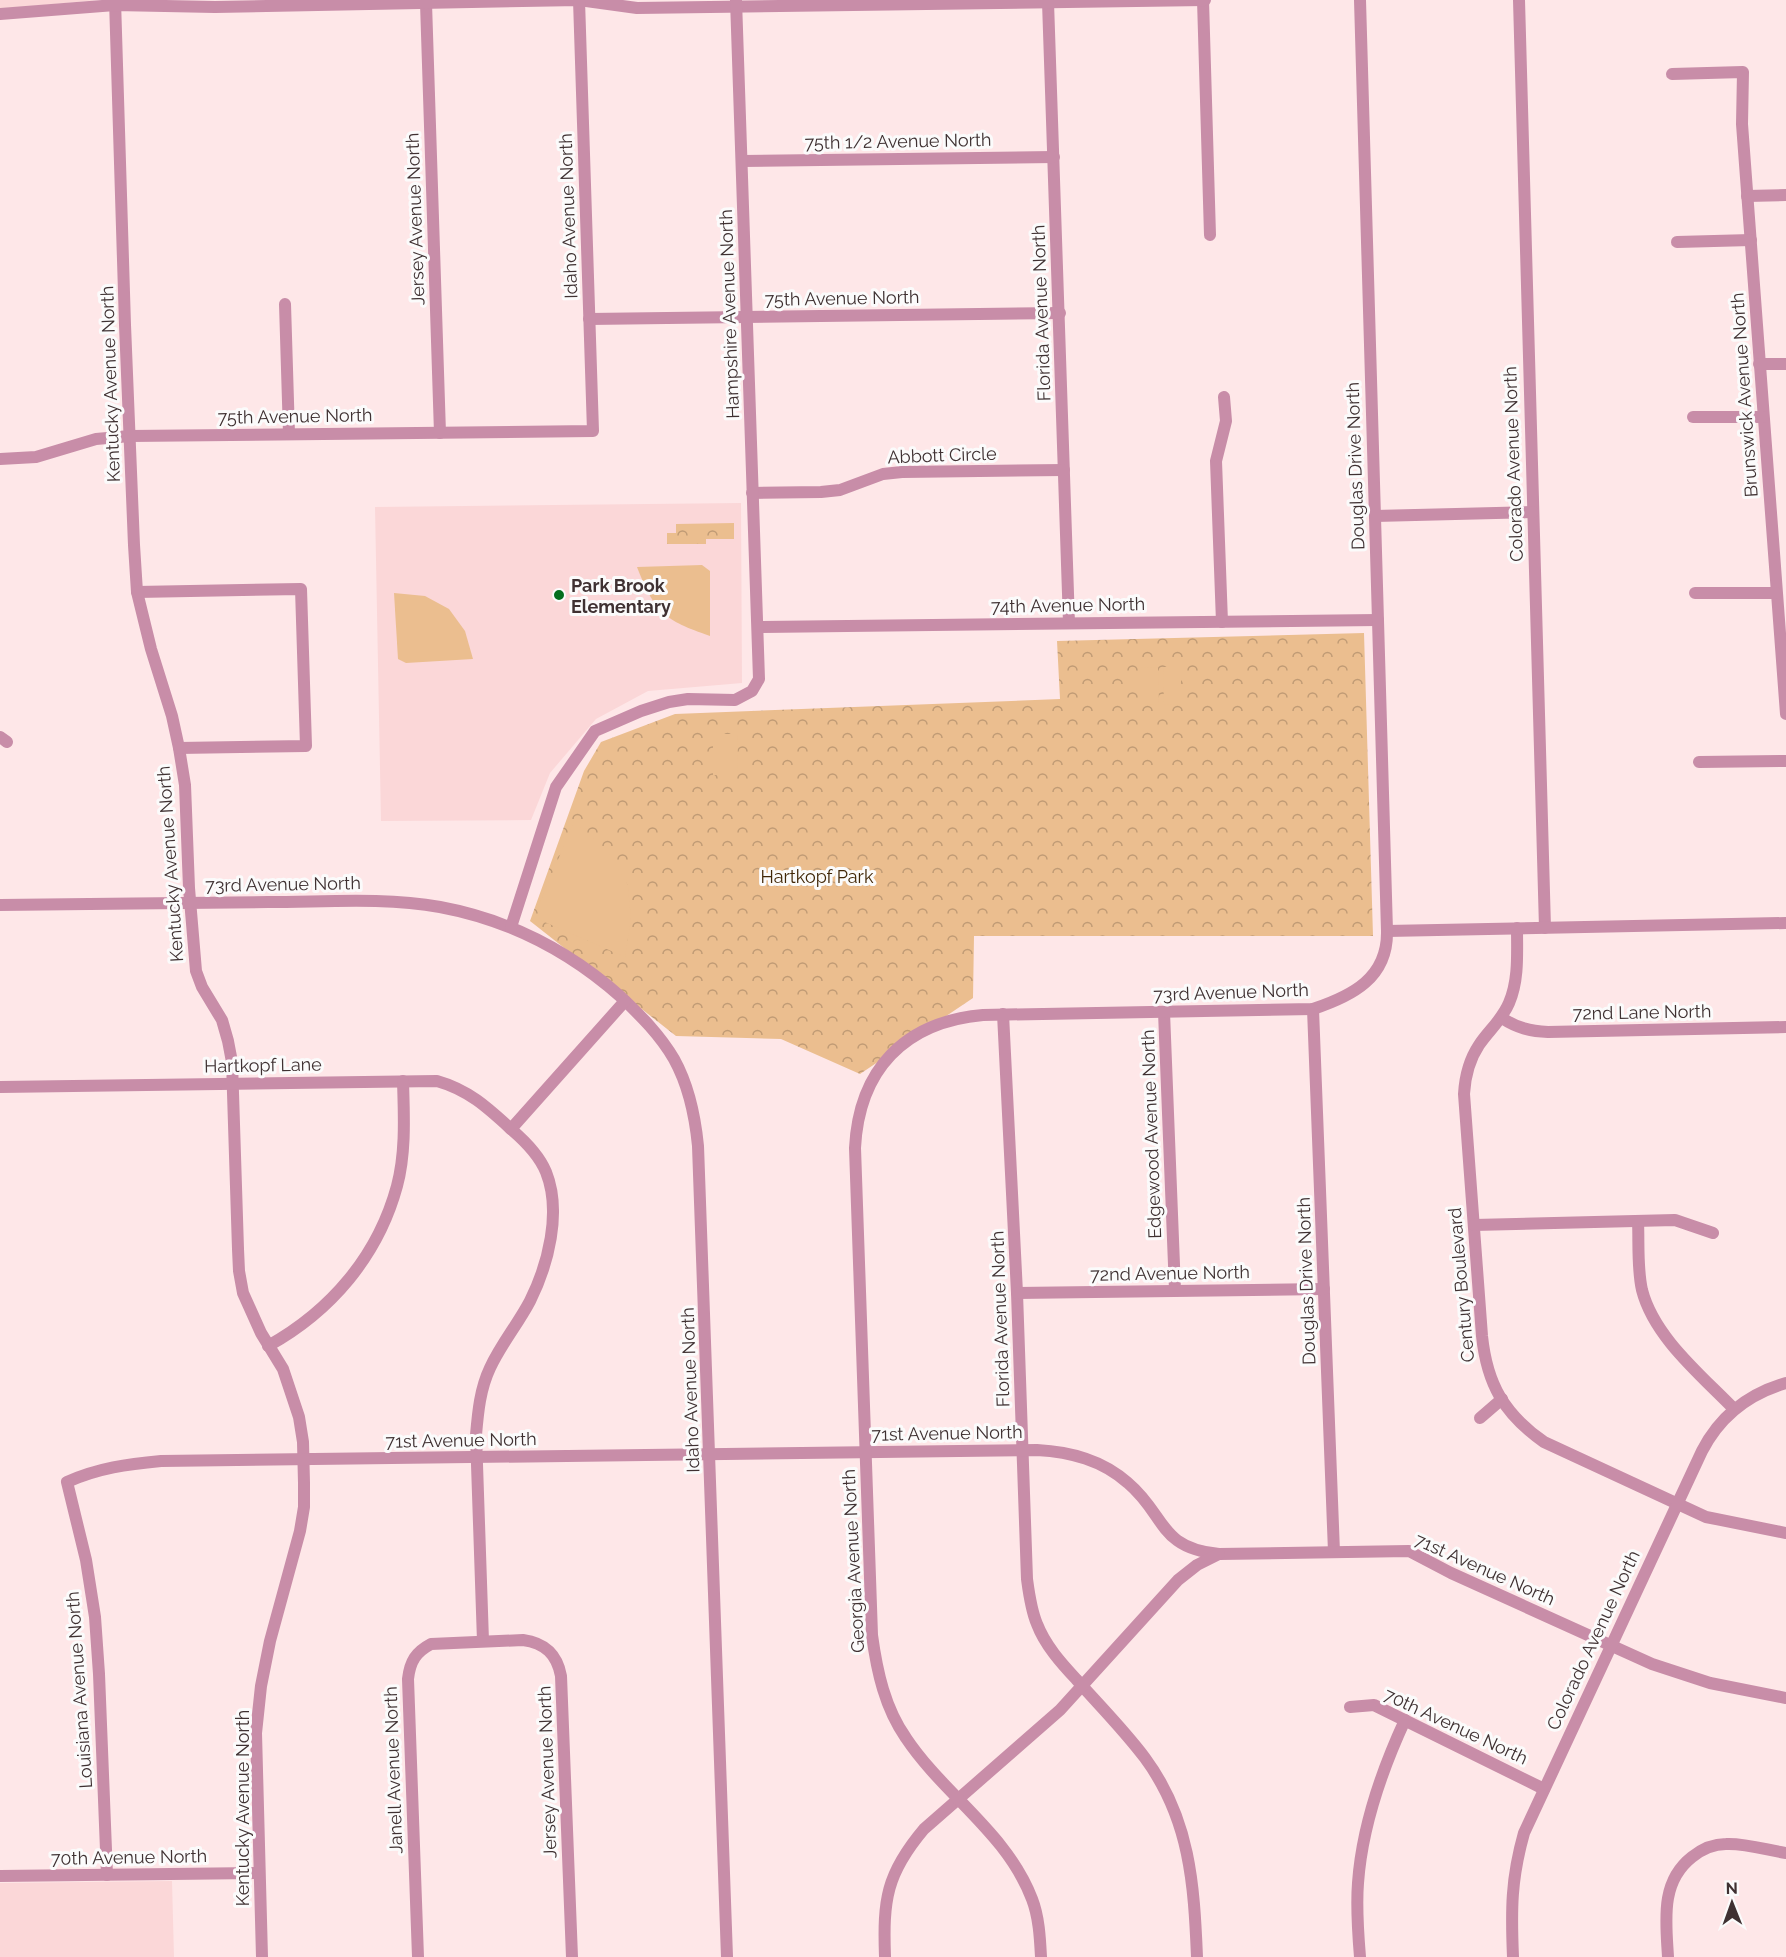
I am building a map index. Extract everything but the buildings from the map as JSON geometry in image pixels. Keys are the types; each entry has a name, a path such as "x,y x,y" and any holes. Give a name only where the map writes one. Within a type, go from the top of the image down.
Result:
{"street":[{"path":"0,14 21,14 115,2 215,7 579,0 637,8 736,3 1204,0 1210,235"},
{"name":"Idaho Avenue North","path":"579,0 592,431"},
{"name":"Douglas Drive North","path":"1360,0 1387,931"},
{"name":"Colorado Avenue North","path":"1519,0 1545,928"},
{"name":"Kentucky Avenue North","path":"115,2 137,592 150,650 172,716 179,748 186,796 190,903 196,971 202,987 222,1020 228,1041 232,1083 239,1271 247,1303 268,1346 283,1369 300,1417 304,1507 300,1531 270,1641 261,1686 256,1733 262,1957"},
{"name":"Florida Avenue North","path":"1048,2 1069,623"},
{"name":"Jersey Avenue North","path":"426,3 440,433"},
{"name":"Hampshire Avenue North","path":"736,3 758,627"},
{"name":"Brunswick Avenue North","path":"1672,74 1743,72 1742,124 1786,714"},
{"name":"75th 1/2 Avenue North","path":"742,161 1054,157"},
{"path":"1747,196 1786,195"},
{"path":"1677,242 1751,240"},
{"path":"285,304 289,434"},
{"name":"75th Avenue North","path":"589,319 1060,313"},
{"path":"1759,364 1786,364"},
{"path":"1222,622 1216,461 1226,421 1224,397"},
{"path":"1693,417 1763,417"},
{"name":"75th Avenue North","path":"0,459 36,457 96,440 130,436 592,431"},
{"name":"Abbott Circle","path":"752,492 840,490 883,474 902,472 1064,470"},
{"path":"1375,516 1533,512"},
{"path":"137,592 301,589 306,746 179,748"},
{"path":"1695,593 1776,593"},
{"name":"74th Avenue North","path":"758,627 1378,620"},
{"path":"511,927 556,787 595,731 641,711 669,702 688,699 735,700 752,691 759,679 758,627"},
{"path":"1699,762 1786,761"},
{"name":"73rd Avenue North","path":"0,905 404,902 440,907 492,920"},
{"name":"Idaho Avenue North","path":"492,920 543,941 568,956 625,1001 656,1034 674,1059 686,1086 695,1116 711,1455 727,1957"},
{"path":"1387,931 1786,923"},
{"name":"Century Boulevard","path":"1517,928 1515,984 1510,1001 1502,1018 1479,1045 1465,1077 1464,1094 1473,1225 1484,1355 1488,1373 1502,1399 1522,1425 1544,1442 1706,1517 1786,1533"},
{"name":"73rd Avenue North","path":"855,1148 856,1125 861,1103 871,1082 899,1047 918,1033 938,1023 961,1017 1004,1014 1313,1009 1333,1002 1367,981 1378,968 1385,952 1387,931"},
{"path":"483,1641 477,1458 478,1412 482,1389 490,1367 531,1299 542,1271 550,1243 553,1214 552,1193 547,1173 537,1155 511,1129 625,1001"},
{"name":"Douglas Drive North","path":"1313,1009 1334,1552"},
{"name":"Edgewood Avenue North","path":"1164,1012 1175,1290"},
{"name":"Florida Avenue North","path":"1004,1014 1027,1579 1037,1624 1047,1644 1082,1686"},
{"name":"72nd Lane North","path":"1502,1018 1522,1029 1548,1032 1786,1027"},
{"path":"268,1346 308,1321 333,1299 354,1274 372,1246 387,1216 397,1185 405,1119 403,1081"},
{"name":"Hartkopf Lane","path":"0,1087 436,1081 453,1085 474,1097 511,1129"},
{"name":"Georgia Avenue North","path":"855,1148 872,1635 876,1662 892,1714 906,1738 957,1800"},
{"path":"1473,1225 1675,1220 1713,1233"},
{"path":"1638,1221 1642,1288 1657,1326 1734,1409"},
{"name":"72nd Avenue North","path":"1017,1293 1324,1288"},
{"name":"Colorado Avenue North","path":"1513,1957 1512,1889 1516,1861 1524,1833 1707,1441 1734,1409 1752,1396 1786,1383"},
{"path":"1480,1418 1502,1399"},
{"name":"71st Avenue North","path":"73,1504 67,1482 107,1467 161,1461 1023,1450 1062,1452 1085,1458 1108,1468 1128,1482 1145,1500 1170,1535 1202,1552 1220,1554 1409,1551 1450,1573 1681,1675 1786,1698"},
{"name":"Louisiana Avenue North","path":"73,1504 86,1560 94,1617 99,1674 107,1875"},
{"path":"885,1957 885,1904 890,1883 899,1863 924,1829 1060,1710 1178,1580 1197,1565 1220,1554"},
{"name":"Jersey Avenue North","path":"483,1641 534,1641 553,1654 559,1665 572,1957"},
{"name":"Janell Avenue North","path":"418,1957 408,1678 410,1667 414,1657 421,1649 431,1644 483,1641"},
{"path":"1082,1686 1146,1759 1175,1813 1185,1842 1191,1871 1195,1901 1197,1957"},
{"name":"70th Avenue North","path":"1350,1707 1374,1705 1544,1788"},
{"path":"1360,1957 1358,1883 1363,1845 1382,1772 1406,1720"},
{"path":"957,1800 998,1842 1024,1880 1033,1901 1038,1923 1041,1957"},
{"path":"1668,1957 1666,1911 1671,1884 1677,1871 1698,1852 1727,1843 1786,1853"},
{"name":"70th Avenue North","path":"0,1876 259,1873"}],"shaded area":[{"path":"0,0 98,0 0,9"},
{"name":"Park Brook Elementary","path":"741,503 742,683 648,691 596,719 550,773 531,820 381,821 375,507"},
{"path":"172,1881 174,1957 0,1957 0,1883"}],"green space":[{"path":"734,523 734,539 706,539 706,544 667,544 667,533 676,533 676,524"},
{"path":"702,565 710,571 710,636 682,625 663,613 643,583 637,567"},
{"path":"394,593 425,596 449,609 465,631 473,659 406,663 398,659"},
{"name":"Hartkopf Park","path":"1364,633 1373,936 974,936 973,998 860,1074 781,1039 676,1036 530,921 584,771 601,742 675,714 1060,699 1057,641"},
{"path":"1158,667 1159,704 1141,705 1141,668"},
{"path":"1163,667 1181,667 1181,704 1164,705"},
{"path":"713,734 738,734 737,775 713,775"},
{"path":"574,822 607,850 628,885 631,920 625,957 540,920 537,909"}],"place":[{"name":"Park Brook Elementary","path":"559,595"}]}
